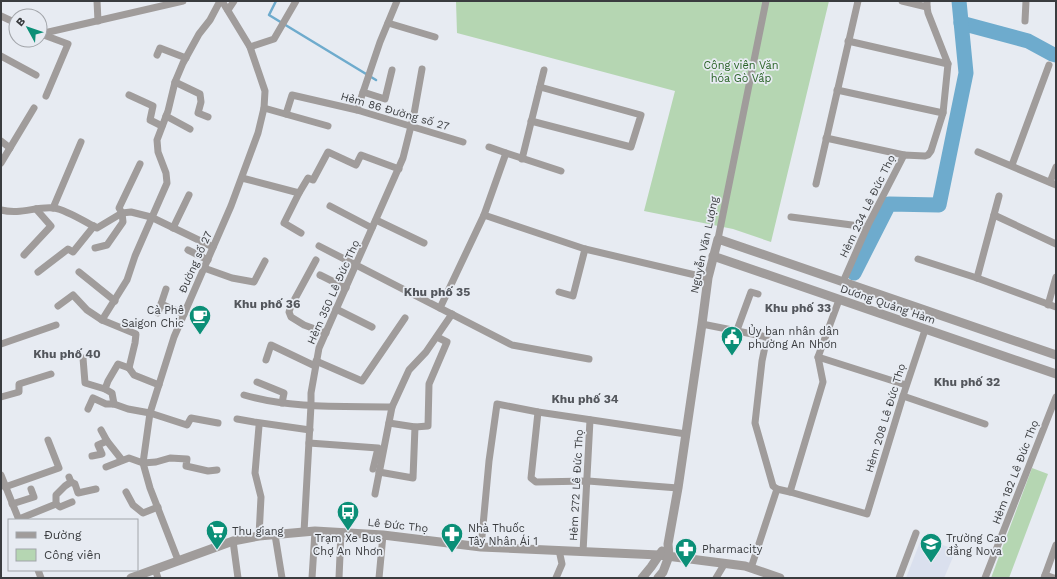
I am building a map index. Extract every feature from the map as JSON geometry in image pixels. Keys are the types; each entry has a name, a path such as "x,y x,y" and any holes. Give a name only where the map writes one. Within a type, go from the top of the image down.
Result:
{"street":[{"path":"97,1 98,21"},
{"path":"48,32 183,1"},
{"path":"102,320 127,280 135,256 167,183 166,173 158,152 157,140 166,116 175,82 199,34 210,20 221,1"},
{"name":"Đường số 27","path":"178,560 150,488 143,463 150,413 174,337 242,178 258,133 264,108 265,92 250,47 221,1"},
{"path":"228,10 234,1"},
{"path":"250,47 274,39 296,1"},
{"path":"357,110 380,42 397,1"},
{"name":"Nguyễn Văn Lượng","path":"658,578 663,572 669,556 668,544 678,488 708,278 718,239 766,1"},
{"path":"816,184 858,1"},
{"path":"902,1 927,4"},
{"path":"1025,21 1026,1"},
{"name":"Hẻm 234 Lê Đức Thọ","path":"843,282 867,227 904,155 928,155 931,151 944,112 948,64 927,4"},
{"path":"388,23 435,37"},
{"path":"46,96 68,44 48,37"},
{"path":"848,41 948,64"},
{"path":"157,55 160,48 186,58"},
{"path":"1,56 36,75"},
{"path":"1012,166 1048,65"},
{"name":"Hẻm 350 Lê Đức Thọ","path":"304,532 312,405 311,393 319,348 404,158 422,69"},
{"path":"363,92 385,99 392,70"},
{"path":"522,159 544,70"},
{"path":"175,82 200,94 201,102 198,113 208,117"},
{"path":"531,121 631,147 642,115 540,87"},
{"path":"837,90 944,112"},
{"path":"129,95 153,106 150,120 162,126"},
{"name":"Hẻm 86 Đường số 27","path":"286,114 292,95 357,110 464,142"},
{"path":"1,163 34,108"},
{"path":"264,108 328,126"},
{"path":"166,116 190,129"},
{"path":"826,138 904,155"},
{"path":"1,140 10,148"},
{"path":"53,208 82,142"},
{"path":"489,147 561,171"},
{"path":"301,233 284,223 308,178 313,180 328,152 356,165 361,155 399,168"},
{"path":"978,152 1053,183 1056,167"},
{"path":"440,308 484,215 506,153"},
{"path":"95,248 107,245 123,222 122,212 119,208 140,164"},
{"path":"242,178 299,193"},
{"path":"173,228 189,195"},
{"path":"977,278 999,196"},
{"path":"330,206 372,228"},
{"path":"1,210 10,213 53,208 61,210 97,228 122,212 131,212 152,217 213,247"},
{"path":"24,255 51,226 36,209"},
{"path":"484,215 585,249 708,278"},
{"path":"994,215 1056,244"},
{"path":"791,217 867,227"},
{"path":"376,220 424,243"},
{"path":"38,272 68,249 73,252 94,226"},
{"name":"Dương Quảng Hàm","path":"718,239 1056,355"},
{"path":"319,246 512,345 589,359"},
{"path":"559,292 573,296 585,249"},
{"path":"188,250 208,260"},
{"name":"Dương Quảng Hàm","path":"713,256 1056,374"},
{"path":"918,259 977,278 1056,307"},
{"path":"316,260 289,312 291,317 304,325 326,333"},
{"path":"204,268 232,278 254,282 265,261"},
{"path":"79,272 115,301"},
{"path":"320,275 346,288"},
{"path":"1048,305 1056,277"},
{"path":"158,313 166,289"},
{"path":"737,330 752,292 758,294"},
{"path":"58,306 73,295 87,310 102,320 136,334 129,368"},
{"path":"702,324 767,337 762,362 755,424 773,486 777,489 790,492 823,382 818,357 839,300"},
{"path":"161,304 184,314"},
{"path":"336,309 372,327"},
{"path":"376,470 392,407 409,370 426,352 452,314"},
{"path":"266,360 271,345 362,381 405,318"},
{"path":"1,344 56,325"},
{"name":"Hẻm 208 Lê Đức Thọ","path":"790,492 867,514 906,385 925,330"},
{"path":"389,422 415,427 428,426 430,384 447,342 437,337"},
{"path":"818,357 906,385"},
{"path":"83,358 86,384 112,393 114,404"},
{"path":"104,389 118,364 129,368 134,375 159,385"},
{"path":"1,397 19,392 20,384 51,374"},
{"path":"257,382 284,393 282,403"},
{"path":"244,395 282,403 392,407"},
{"path":"903,396 986,424"},
{"name":"Hẻm 182 Lê Đức Thọ","path":"985,578 1056,397"},
{"path":"88,409 93,398 106,404 114,404 128,409 150,413 187,425 192,418 218,423"},
{"path":"481,547 489,461 497,404 538,412 686,434"},
{"name":"Hẻm 182 Lê Đức Thọ","path":"1048,418 1056,406"},
{"path":"538,412 531,478 536,482 588,481 678,488"},
{"path":"238,419 310,430"},
{"name":"Hẻm 272 Lê Đức Thọ","path":"583,552 588,481 590,420"},
{"path":"259,426 255,473 261,497 259,536"},
{"path":"376,470 413,478 415,427"},
{"path":"101,430 107,441 122,460"},
{"path":"6,487 59,468 48,440"},
{"path":"92,456 102,454 98,445 107,441"},
{"path":"309,443 378,448 375,494"},
{"path":"106,467 130,458 143,463 156,462 170,458 187,459 186,466 208,471 217,470"},
{"path":"1,475 19,519 56,504"},
{"path":"56,504 56,495 70,480 75,484 78,492 96,489"},
{"path":"12,504 34,497 31,488"},
{"path":"751,568 777,489"},
{"path":"126,492 133,505 143,513 158,507"},
{"path":"56,504 60,507 72,502"},
{"path":"312,578 315,531"},
{"name":"Lê Đức Thọ","path":"131,578 157,574 178,560 233,541 259,536 315,531 383,535 481,547 669,556 751,568 780,578"},
{"path":"339,578 341,532"},
{"path":"899,578 916,533"},
{"path":"275,535 282,578"},
{"path":"379,578 383,535"},
{"path":"233,541 238,578"},
{"name":"Nguyễn Văn Lượng","path":"642,578 668,544"},
{"path":"1054,578 1045,576 1056,545"},
{"path":"556,578 562,564 559,550"},
{"path":"716,578 725,563"}],"shaded area":[{"name":"Trường Cao đẳng Nova","path":"922,537 956,550 944,578 906,578"}],"green space":[{"name":"Công viên Văn hóa Gò Vấp","path":"456,1 829,1 771,242 733,229 644,211 675,91 457,33"},
{"path":"1032,468 1048,474 1009,578 991,578"}],"waterway":[{"path":"276,1 269,15 376,80"},
{"path":"854,273 889,204 939,205 966,73 959,1"},
{"path":"961,23 1028,41 1056,55"}],"place":[{"name":"Cà Phê Saigon Chic","path":"200,336"},
{"name":"Ủy ban nhân dân phường An Nhơn","path":"732,356"},
{"name":"Trạm Xe Bus Chợ An Nhơn","path":"348,532"},
{"name":"Thu giang","path":"217,550"},
{"name":"Nhà Thuốc Tây Nhân Ái 1","path":"452,554"},
{"name":"Trường Cao đẳng Nova","path":"931,564"},
{"name":"Pharmacity","path":"686,568"}],"district":[{"name":"Khu phố 35","path":"437,292"},
{"name":"Khu phố 36","path":"267,304"},
{"name":"Khu phố 33","path":"798,308"},
{"name":"Khu phố 40","path":"67,354"},
{"name":"Khu phố 32","path":"967,382"},
{"name":"Khu phố 34","path":"585,399"}]}
